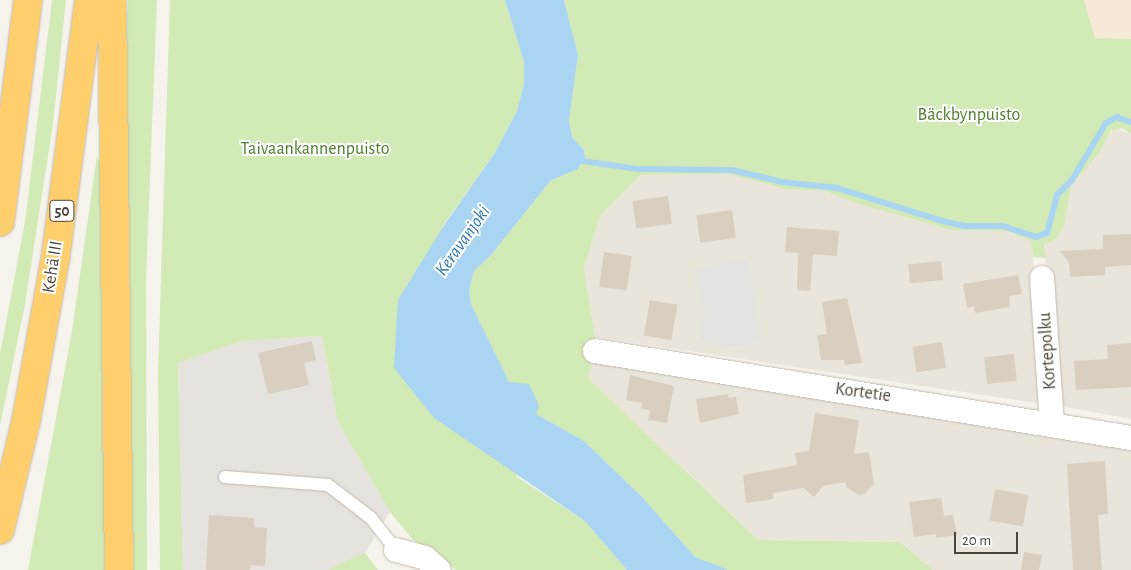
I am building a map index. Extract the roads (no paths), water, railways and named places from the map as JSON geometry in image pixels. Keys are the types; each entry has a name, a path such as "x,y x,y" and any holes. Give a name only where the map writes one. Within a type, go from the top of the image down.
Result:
{"highway":[{"path":"0,222 28,0"},
{"name":"Kehä III","path":"0,530 26,421 56,254 89,0"},
{"path":"112,0 119,570"}],"street":[{"name":"Kortepolku","path":"1042,278 1052,425"},
{"name":"Kortetie","path":"595,350 1131,438"},
{"path":"396,550 425,558 439,570"}],"lane":[{"path":"225,477 328,485 372,518 396,550"}],"water":[{"name":"Keravanjoki","path":"505,0 564,0 578,55 569,121 572,137 584,150 585,157 578,169 551,180 491,255 474,271 469,291 471,304 509,382 529,384 539,406 536,414 584,441 643,498 695,557 729,570 627,570 585,521 434,418 394,368 398,300 443,227 496,151 517,111 524,84 524,62"}],"waterway":[{"path":"576,160 638,169 732,170 782,182 837,188 942,221 964,226 1003,226 1036,237 1047,233 1057,195 1072,180 1106,123 1117,117 1131,122"}],"park label":[{"name":"Bäckbynpuisto","path":"969,115"},
{"name":"Taivaankannenpuisto","path":"315,149"}]}
